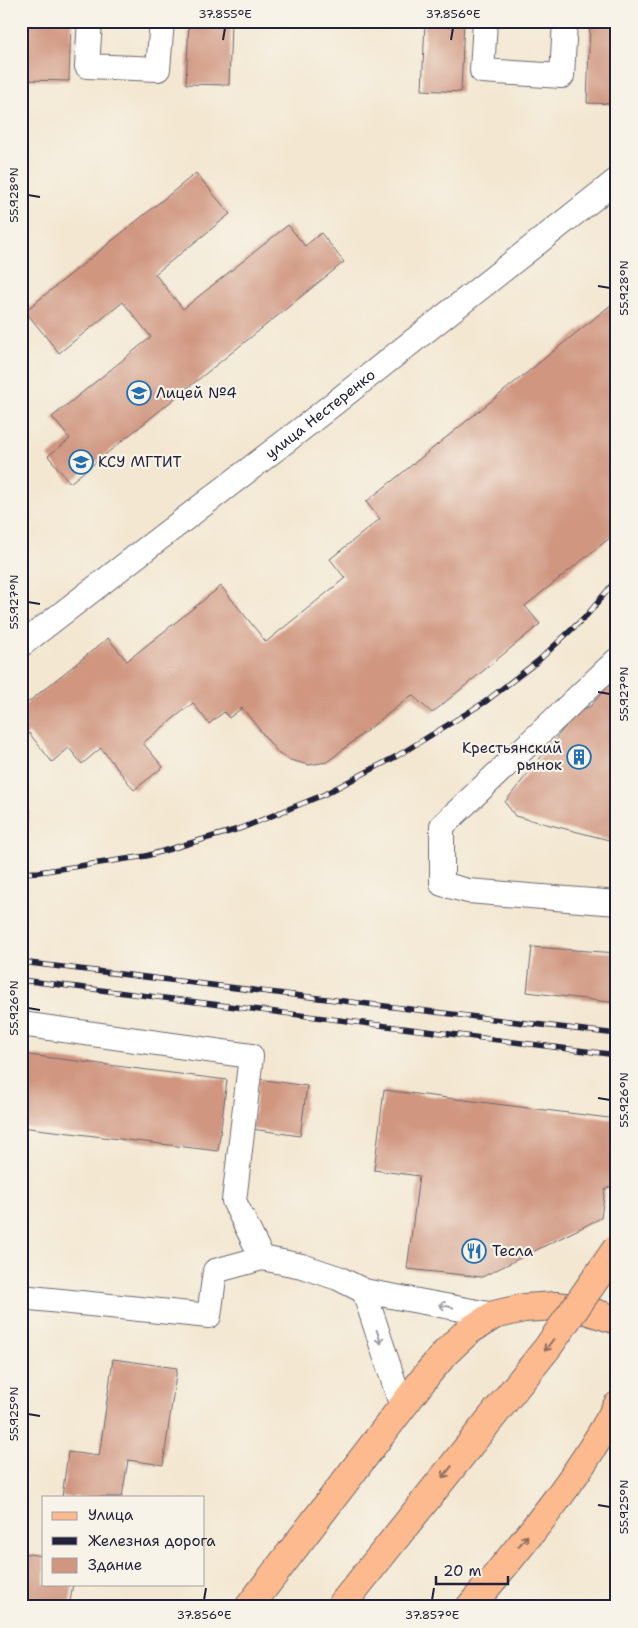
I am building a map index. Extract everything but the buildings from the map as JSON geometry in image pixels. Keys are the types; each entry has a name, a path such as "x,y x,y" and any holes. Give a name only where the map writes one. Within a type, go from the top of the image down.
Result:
{"main road":[{"path":"340,1607 548,1347 617,1248"},
{"path":"249,1607 402,1407 446,1352 467,1332 494,1316 524,1308 556,1306 582,1309 617,1320"},
{"path":"471,1606 542,1518 580,1466 617,1406"}],"street":[{"path":"90,21 88,66 158,69 162,21"},
{"path":"485,21 482,71 562,76 565,21"},
{"name":"улица Нестеренко","path":"21,645 617,180"},
{"path":"617,660 442,826 442,884 468,891 617,903"},
{"path":"21,1024 251,1056 234,1201 262,1258"},
{"path":"21,1297 209,1316 215,1271 262,1258 311,1269 338,1278 364,1291 494,1316"},
{"path":"364,1291 402,1407"}],"railway":[{"path":"21,873 146,856 242,828 323,795 397,756 485,702 538,661 587,615 617,579"},
{"path":"21,962 617,1034"},
{"path":"21,980 617,1055"}],"place":[{"name":"Лицей №4","path":"139,393"},
{"name":"КСУ МГТИТ","path":"81,462"},
{"name":"Крестьянский рынок","path":"579,757"},
{"name":"Тесла","path":"474,1251"}]}
